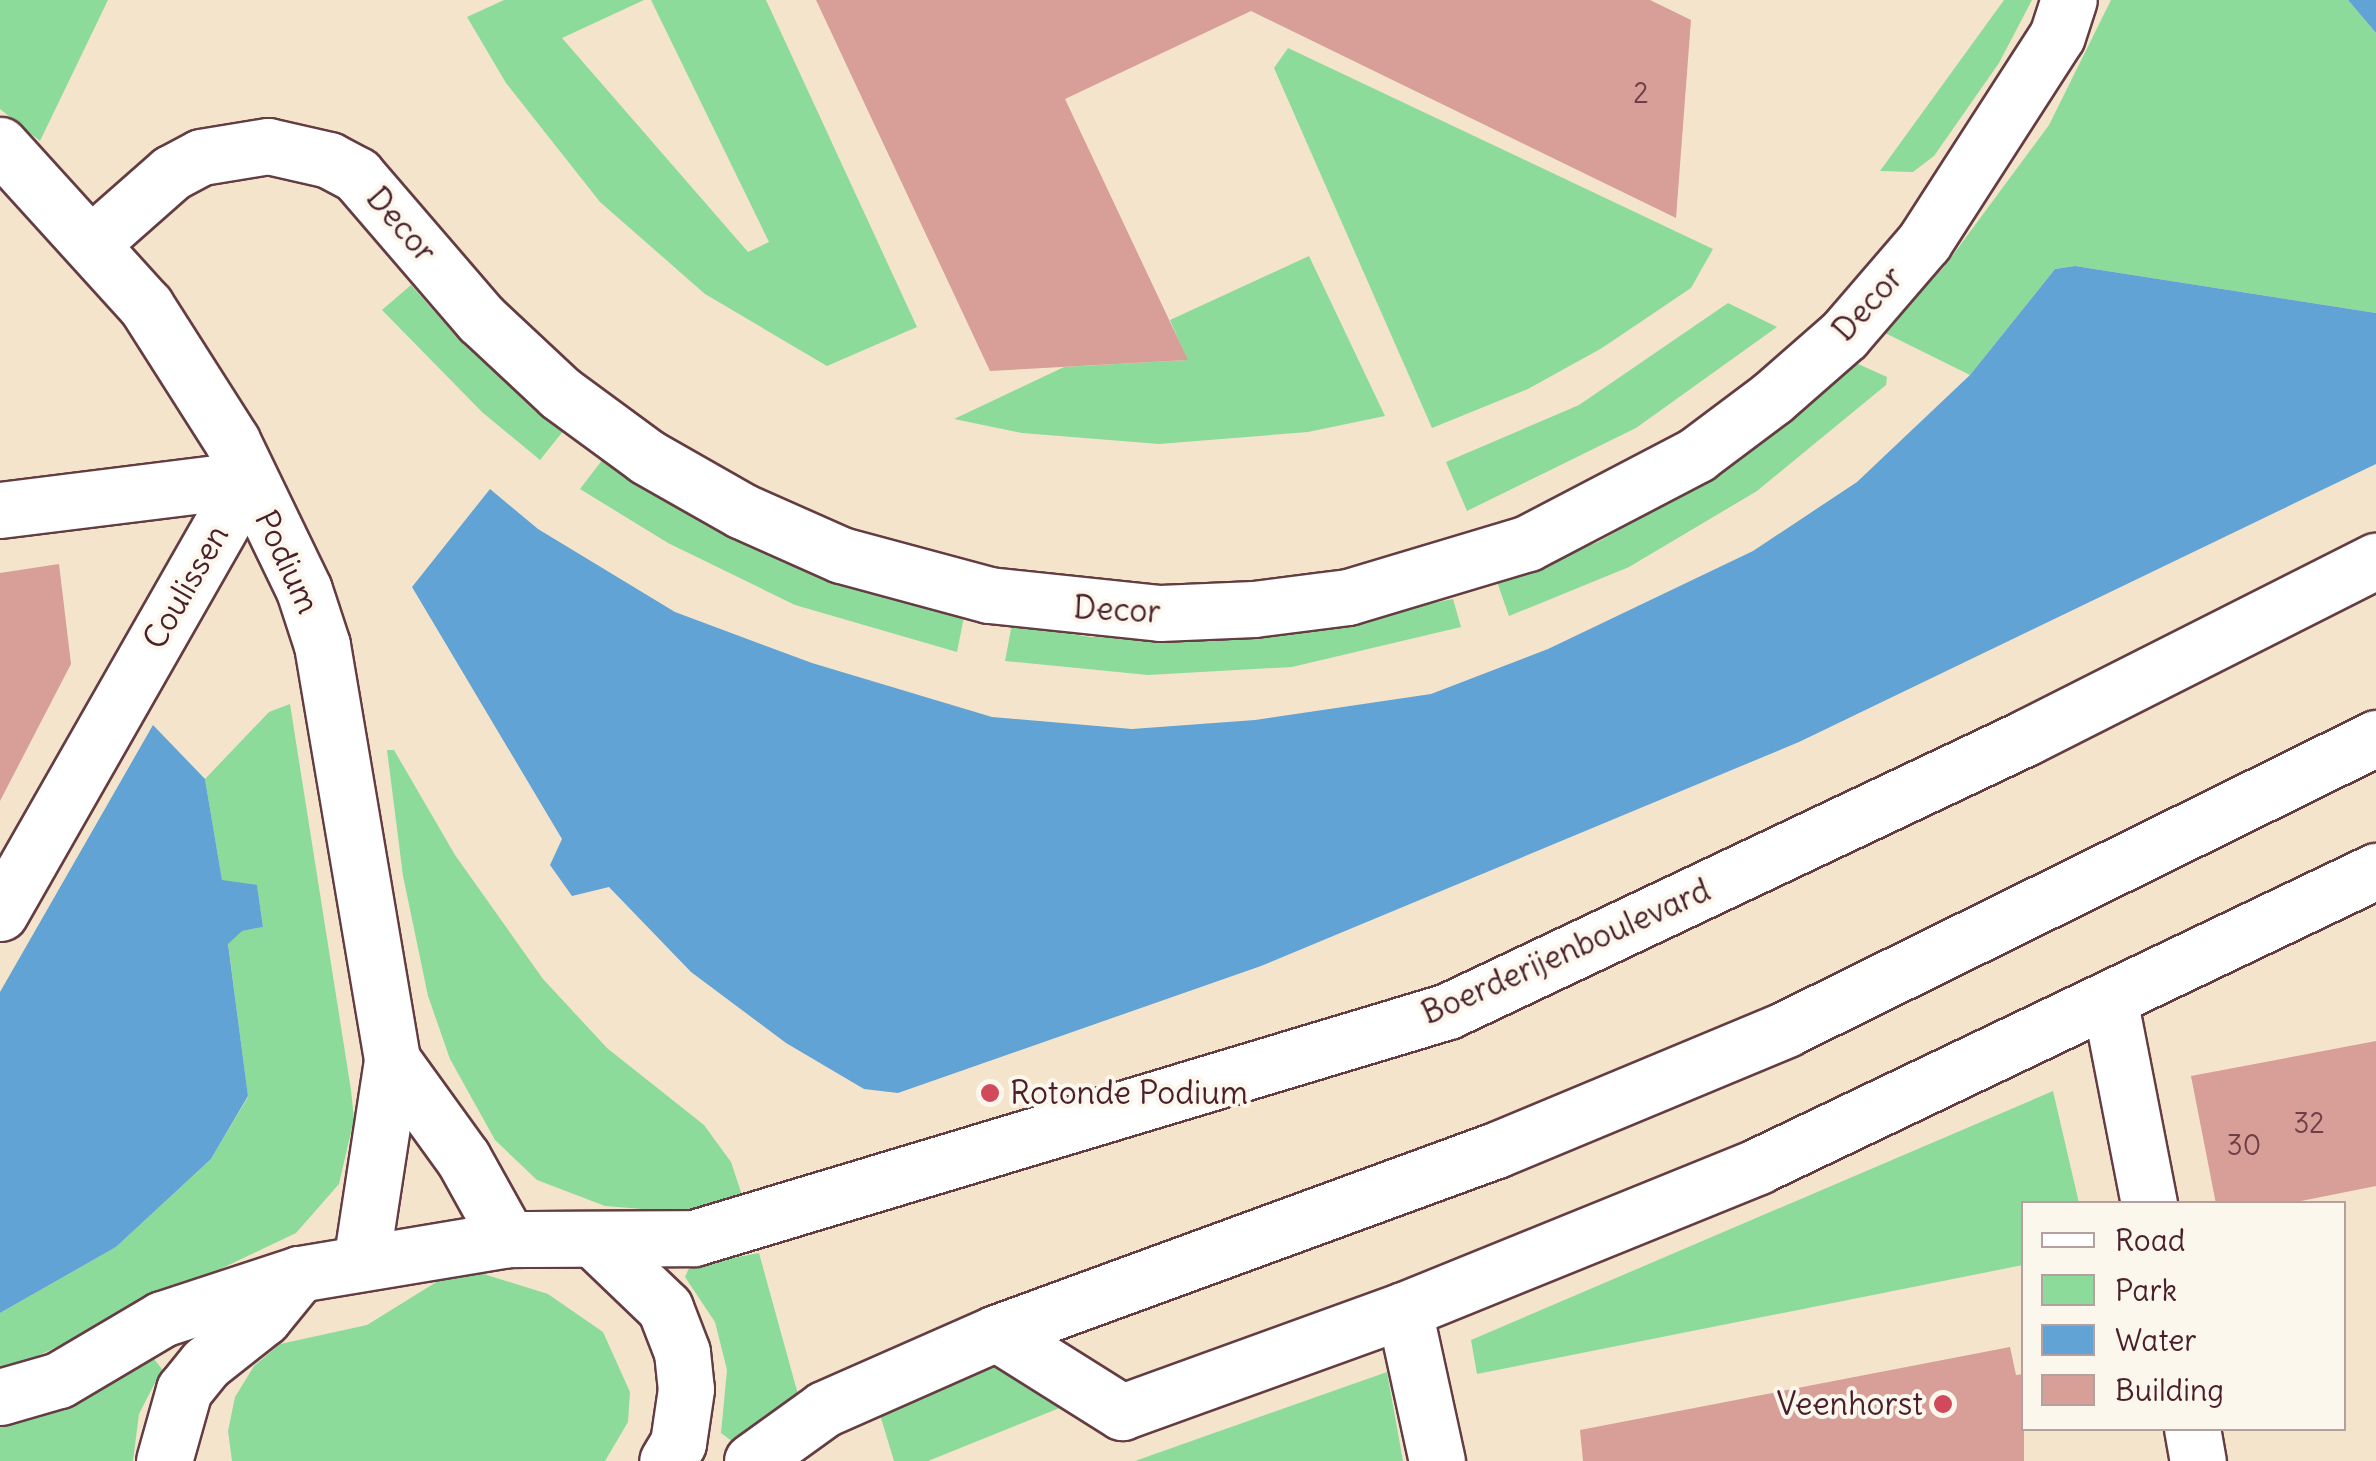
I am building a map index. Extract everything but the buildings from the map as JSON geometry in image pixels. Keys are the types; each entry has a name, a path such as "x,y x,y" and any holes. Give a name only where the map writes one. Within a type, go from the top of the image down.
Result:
{"street":[{"name":"Decor","path":"94,241 170,173 201,157 268,146 329,160 357,175 481,319 560,393 647,457 742,511 841,555 989,595 1160,613 1254,609 1348,597 1528,543 1615,503 1757,410 1844,335 1924,242 2056,36 2069,0"},
{"name":"Podium","path":"0,145 94,241 191,373 304,590 322,644 392,1060 361,1262"},
{"name":"Coulissen","path":"0,510 248,479"},
{"name":"Coulissen","path":"0,913 248,479"},
{"name":"Boerderijenboulevard","path":"0,1396 59,1380 162,1319 299,1274 508,1239 694,1238 772,1220 1448,1011 2027,736 2376,561"},
{"path":"752,1461 824,1409 996,1333 1496,1150 1786,1029 2376,738"},
{"path":"996,1333 1122,1412 1404,1310 1758,1166 2110,1003 2376,872"},
{"path":"2110,1003 2147,1201"},
{"name":"Podium","path":"392,1060 463,1158 508,1239"},
{"path":"593,1239 666,1308 682,1352 686,1388 678,1443 667,1461"},
{"path":"164,1461 184,1390 206,1363 263,1318 299,1274"},
{"path":"1404,1310 1437,1461"},
{"path":"2193,1431 2198,1461"}],"green space":[{"path":"0,0 108,0 40,141 0,109"},
{"path":"504,0 644,0 562,38 748,252 769,242 651,0 766,0 917,327 827,366 705,294 600,202 506,83 467,17"},
{"path":"2004,0 2032,0 1999,63 1934,156 1913,172 1880,171"},
{"path":"2111,0 2348,0 2376,33 2376,313 2075,266 2055,269 1970,375 1883,332 1944,267 2049,125"},
{"path":"1288,48 1713,249 1691,288 1602,348 1528,389 1432,428 1274,68"},
{"path":"1309,256 1385,416 1308,432 1159,444 1022,433 954,419 1064,367 1187,360 1170,320"},
{"path":"411,285 454,334 564,430 540,460 482,412 382,310"},
{"path":"1728,303 1777,327 1636,428 1467,511 1446,462 1579,405"},
{"path":"1856,363 1887,377 1886,385 1757,491 1629,567 1509,616 1497,582 1598,542 1675,499 1746,454"},
{"path":"603,459 697,515 865,588 964,617 957,652 795,605 668,543 580,489"},
{"path":"1453,599 1461,627 1292,667 1148,675 1005,661 1012,624 1090,637 1260,638"},
{"path":"290,704 354,1119 339,1184 296,1233 0,1374 0,1313 116,1247 211,1159 248,1097 228,943 241,931 263,927 257,886 222,881 205,779 269,712"},
{"path":"387,750 394,750 455,855 543,979 607,1048 704,1125 731,1162 744,1201 679,1212 605,1206 537,1180 495,1140 450,1059 428,996 403,876"},
{"path":"2053,1091 2079,1201 2021,1201 2021,1265 1477,1374 1471,1340"},
{"path":"759,1253 799,1398 737,1445 721,1433 727,1370 715,1322 685,1277 690,1266"},
{"path":"474,1271 548,1294 603,1332 630,1392 628,1422 605,1461 232,1461 228,1431 235,1397 254,1366 280,1344 367,1325 451,1273"},
{"path":"151,1355 162,1369 139,1414 133,1461 0,1461 0,1424"},
{"path":"975,1367 1002,1368 1067,1405 928,1461 894,1461 877,1405"},
{"path":"1387,1372 1403,1461 1135,1461"}],"water":[{"path":"2348,0 2376,0 2376,33"},
{"path":"2075,266 2376,313 2376,464 1799,742 1261,966 898,1093 864,1089 786,1043 691,972 609,887 572,896 550,865 562,839 412,587 490,489 538,529 675,612 812,663 992,717 1132,729 1255,720 1431,694 1548,649 1753,551 1857,482 1970,375 2055,269"},
{"path":"153,725 205,779 222,880 257,885 263,927 242,931 228,944 248,1096 211,1159 116,1247 0,1313 0,992"}],"place":[{"name":"Rotonde Podium","path":"990,1093"},
{"name":"Veenhorst","path":"1943,1404"}]}
